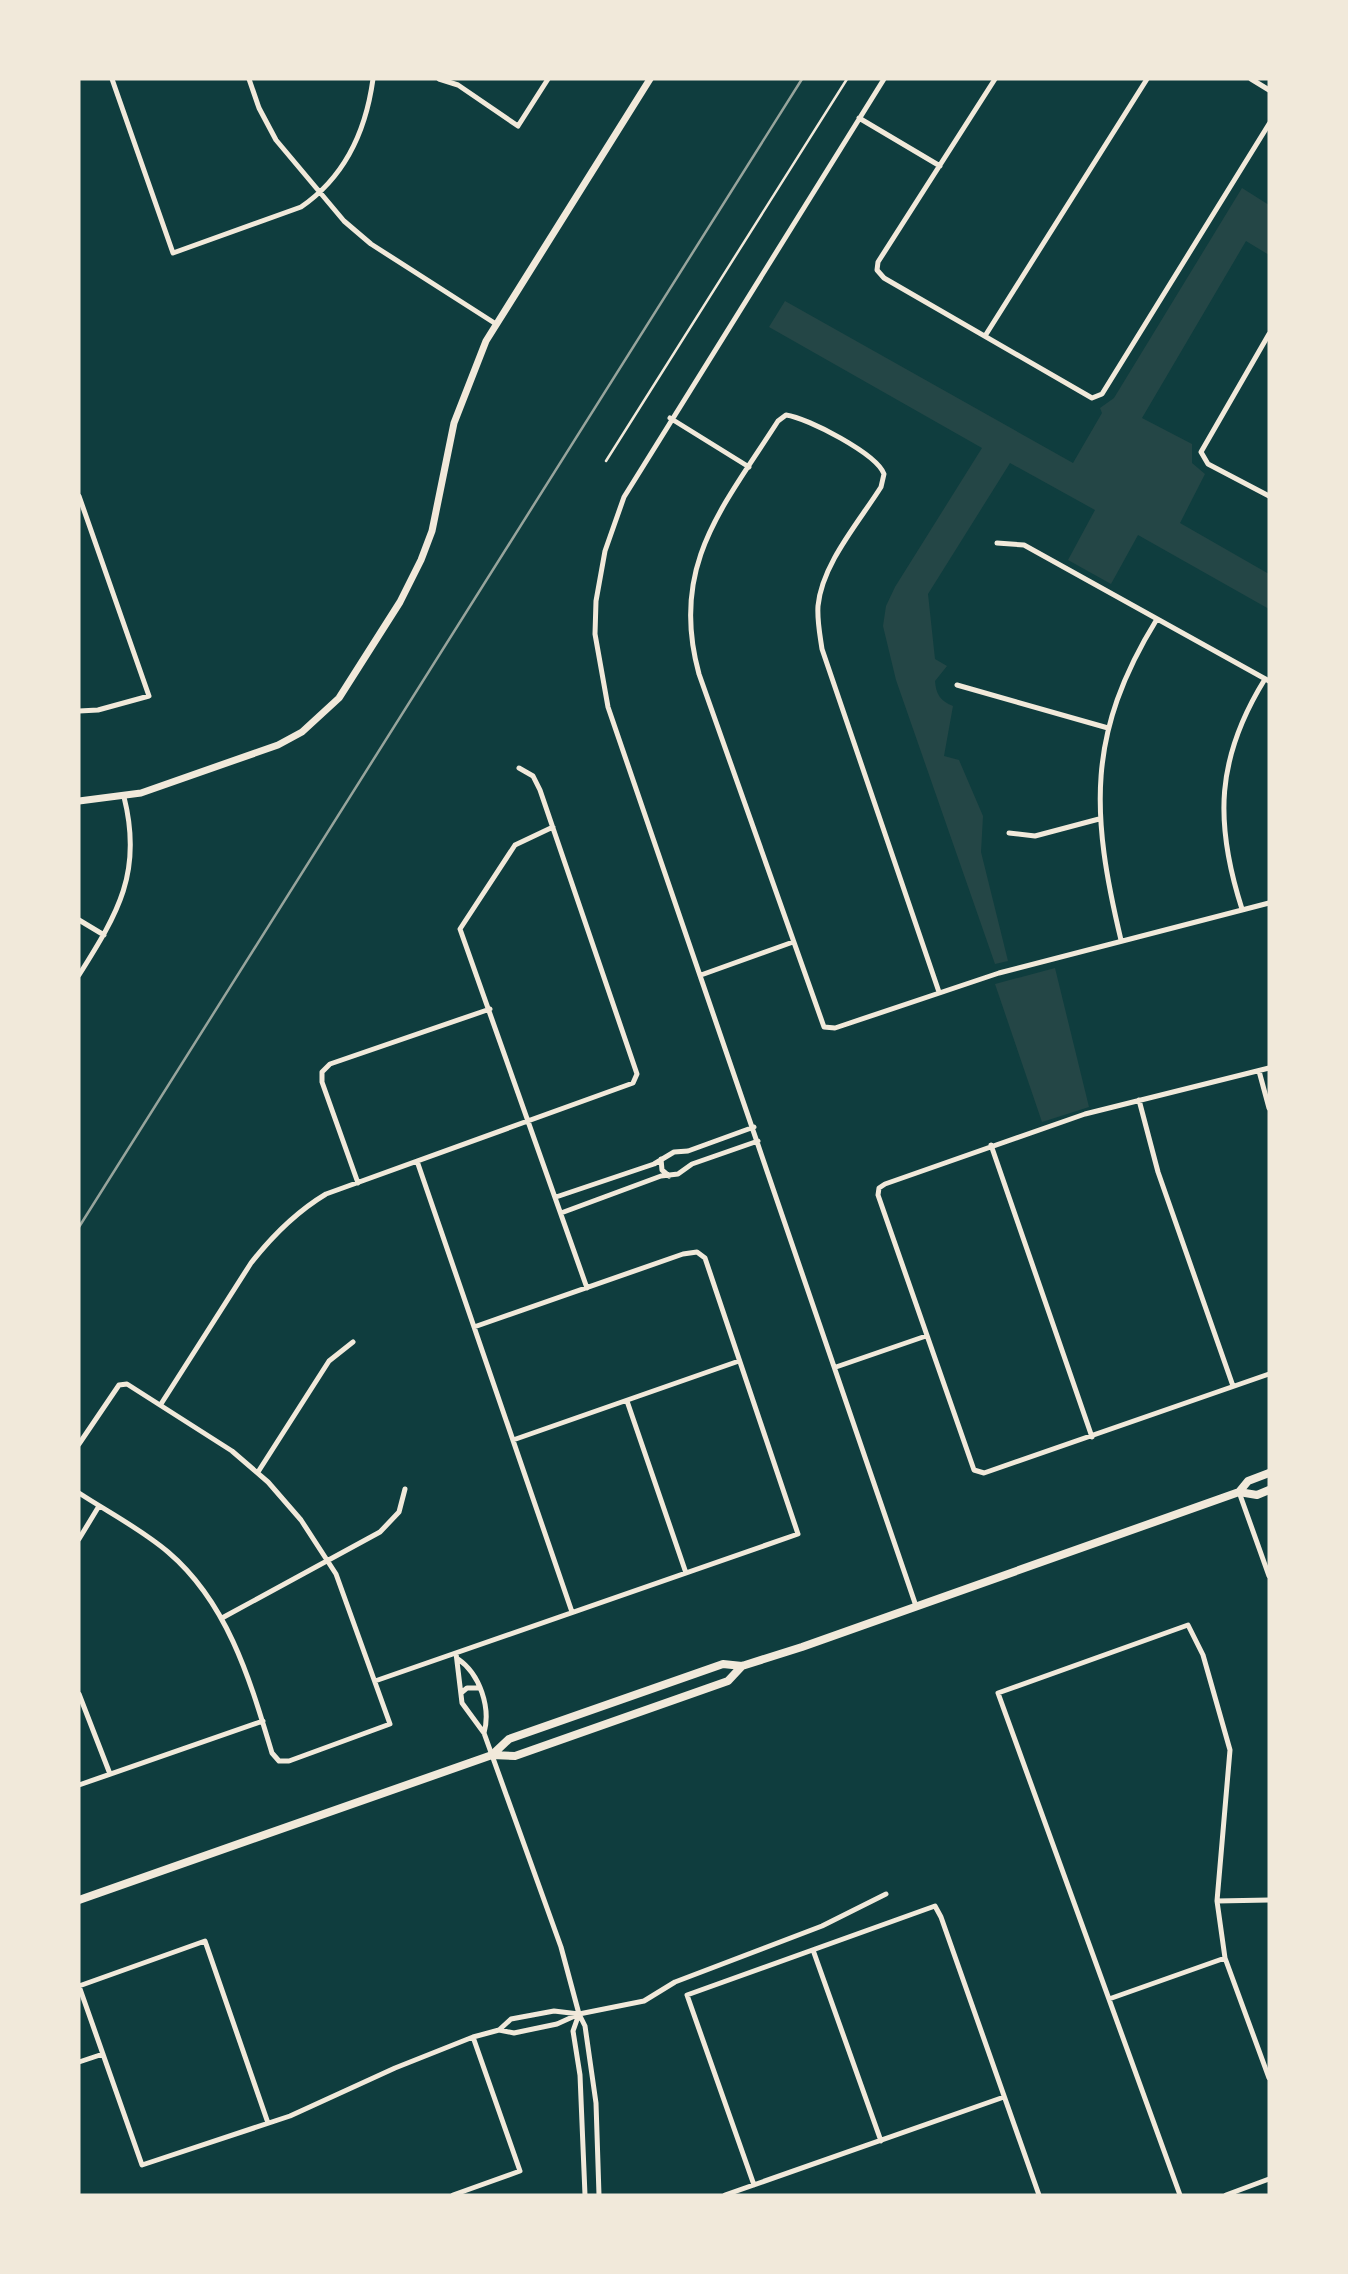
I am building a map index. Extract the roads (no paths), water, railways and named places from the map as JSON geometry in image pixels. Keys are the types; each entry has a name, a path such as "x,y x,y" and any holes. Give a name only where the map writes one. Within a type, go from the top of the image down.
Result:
{"main road":[{"path":"1239,1492 1248,1480 1269,1473"},
{"path":"492,1755 509,1739 723,1664 742,1666 1239,1492 1257,1494 1269,1490"},
{"path":"79,1900 492,1755 515,1756 690,1695 728,1681 742,1666"}],"street":[{"path":"112,79 173,253 302,207 319,195 352,151 362,132 373,79"},
{"path":"249,79 259,108 276,140 319,195 371,244 496,324"},
{"path":"439,79 458,85 518,126 548,79"},
{"path":"79,801 124,797 278,745 302,732 339,698 400,602 422,560 434,520 454,423 477,359 496,324 650,79"},
{"path":"884,79 670,418 624,497 600,575 595,634 608,707 916,1606"},
{"path":"995,79 878,262 877,270 884,278 1096,398 1102,394 1269,124"},
{"path":"985,336 1147,79"},
{"path":"1251,79 1269,90"},
{"path":"859,118 940,166"},
{"path":"1269,334 1203,447 1202,457 1208,464 1269,495"},
{"path":"940,992 822,649 819,628 818,606 831,567 881,487 884,474 874,459 804,419 786,415 778,421 749,467 699,554 689,623 699,674 824,1027 835,1028 999,972 1269,903"},
{"path":"670,418 749,467"},
{"path":"79,496 149,696 98,710 79,711"},
{"path":"997,542 1024,545 1267,680 1235,734 1223,790 1227,856 1242,909"},
{"path":"1121,940 1104,870 1099,819 1101,763 1108,728 1129,670 1157,620"},
{"path":"957,685 1108,728"},
{"path":"161,1404 265,1245 306,1206 358,1183 626,1086 637,1074 553,827 533,776 519,768"},
{"path":"79,975 123,898 129,874 132,834 124,797"},
{"path":"1009,833 1035,836 1099,819"},
{"path":"553,827 515,845 460,929 587,1288"},
{"path":"79,920 104,935"},
{"path":"701,975 793,943"},
{"path":"358,1183 322,1082 322,1072 330,1064 490,1009"},
{"path":"1269,1068 1139,1100 991,1145 879,1188 878,1195 974,1470 984,1473 1269,1374"},
{"path":"1259,1071 1269,1108"},
{"path":"1139,1100 1158,1172 1233,1386"},
{"path":"556,1197 754,1127"},
{"path":"561,1213 661,1177 669,1177 692,1164 758,1141"},
{"path":"991,1145 1092,1437"},
{"path":"661,1158 662,1170 669,1177"},
{"path":"417,1161 572,1612"},
{"path":"375,1681 457,1656 572,1612 798,1534 705,1258 697,1252 683,1254 474,1327"},
{"path":"836,1367 926,1336"},
{"path":"258,1472 329,1361 353,1342"},
{"path":"513,1440 739,1361"},
{"path":"79,1444 119,1385 134,1387 232,1451 258,1472 301,1520 330,1561 390,1724 289,1761 279,1761 272,1753 236,1645 222,1618 187,1570 167,1551 79,1493"},
{"path":"627,1401 686,1573"},
{"path":"222,1618 380,1532 399,1512 405,1500 405,1489"},
{"path":"1239,1492 1269,1576"},
{"path":"79,1539 99,1506"},
{"path":"1180,2195 998,1693 1188,1625 1203,1655 1230,1750 1217,1901 1225,1958 1269,2078"},
{"path":"457,1656 468,1666 484,1695 487,1721 484,1733"},
{"path":"457,1656 457,1677 462,1703 484,1733 561,1947 579,2014 585,2026 591,2051 599,2195"},
{"path":"461,1693 467,1688 479,1688"},
{"path":"79,1694 110,1774"},
{"path":"79,1785 262,1721"},
{"path":"268,2123 205,1941 79,1986 142,2165 268,2123 472,2037 499,2030 514,2033 557,2024 579,2014 644,2001 685,1978 822,1926 886,1894"},
{"path":"1217,1901 1269,1900"},
{"path":"754,2185 687,1995 935,1906 1039,2195"},
{"path":"813,1950 881,2141"},
{"path":"1109,1999 1225,1958"},
{"path":"499,2030 511,2019 554,2011 579,2014"},
{"path":"579,2014 573,2031 580,2075 585,2195"},
{"path":"453,2195 520,2171 472,2037"},
{"path":"79,2062 103,2053"},
{"path":"725,2195 1004,2097"},
{"path":"1226,2195 1269,2179"}],"lane":[{"path":"606,461 847,79"}],"railway":[{"path":"79,1227 802,79"}]}
